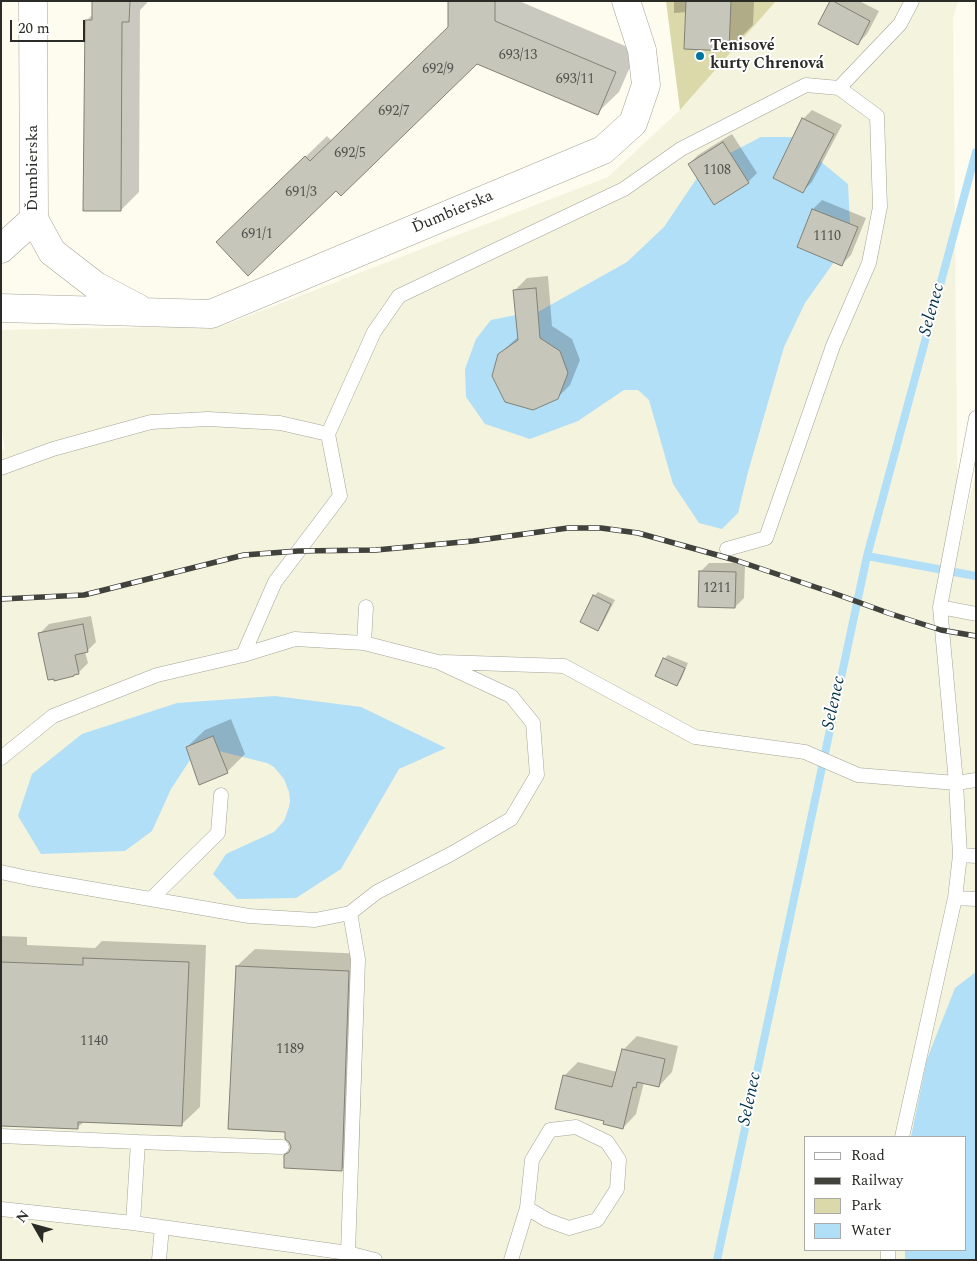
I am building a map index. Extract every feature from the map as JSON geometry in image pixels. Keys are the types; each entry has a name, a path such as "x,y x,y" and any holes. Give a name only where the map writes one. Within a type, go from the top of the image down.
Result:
{"street":[{"name":"Ďumbierska","path":"33,1 34,219 52,252 96,286 143,311"},
{"name":"Ďumbierska","path":"1,308 211,314 603,150 633,123 646,85 642,50 626,1"},
{"path":"1,249 34,219"}],"lane":[{"path":"839,88 900,24 912,1"},
{"path":"242,655 275,582 340,496 328,434 374,332 399,296 624,189 681,149 806,85 839,88 877,116 880,207 869,263 832,346 766,538 727,549"},
{"path":"902,1136 955,898 960,855 956,783 940,607 976,418"},
{"path":"1,468 53,450 151,422 208,419 280,422 328,434"},
{"path":"364,643 366,607"},
{"path":"940,607 976,614"},
{"path":"1,758 53,716 157,675 242,655 295,639 364,643 438,662 510,696 534,723 537,775 511,818 451,854 377,892 350,913 315,920 249,916 1,872"},
{"path":"438,662 564,666 695,737 805,752 858,775 956,783 976,780"},
{"path":"151,899 218,833 221,795"},
{"path":"960,855 976,856"},
{"path":"955,898 976,900"},
{"path":"349,1256 358,959 350,913"},
{"path":"511,1260 527,1208 532,1160 550,1130 576,1127 607,1142 619,1160 617,1189 598,1220 569,1228 547,1220 527,1208"},
{"path":"1,1136 282,1146"},
{"path":"132,1223 138,1142"},
{"path":"1,1209 162,1227 375,1260"},
{"path":"159,1260 162,1227"}],"shaded area":[{"path":"776,1 958,1 953,19 958,551 976,472 976,1260 1,1260 1,450 5,450 1,423 1,330 222,326 608,177 680,110"}],"green space":[{"name":"Tenisové kurty Chrenová","path":"666,1 776,1 680,110"}],"water":[{"path":"761,137 793,137 773,178 803,193 820,161 848,184 850,224 812,209 797,247 834,262 805,303 784,347 738,513 722,529 699,523 673,484 649,400 638,390 624,390 578,421 530,439 485,424 466,397 465,369 476,339 491,320 516,315 518,340 498,354 492,376 505,402 533,410 558,399 540,338 538,312 627,262 664,227 697,178 714,205 730,153"},
{"path":"275,696 361,707 446,748 399,769 341,869 296,898 237,899 213,874 226,854 274,832 284,821 290,801 284,779 274,767 267,763 219,751 213,736 186,747 190,760 171,789 152,831 125,851 41,854 18,816 32,774 82,734 177,703"},
{"path":"976,972 976,1260 905,1260 905,1251 967,1251 967,1136 911,1136 927,1059 955,988"}],"building":[{"path":"92,1 130,1 129,22 122,22 121,211 83,211 85,20 92,20"},
{"path":"448,1 495,1 495,21 616,72 598,115 477,64 341,196 336,191 248,276 216,242 305,156 310,161 448,27"},
{"path":"686,1 731,1 729,51 684,49"},
{"path":"830,1 870,21 858,45 818,24"},
{"path":"802,118 834,134 803,193 773,178"},
{"path":"723,142 749,183 714,205 688,164"},
{"path":"812,209 858,227 842,266 797,247"},
{"path":"536,288 540,338 560,351 568,373 558,399 533,410 505,402 492,376 498,354 518,340 513,290"},
{"path":"699,571 736,572 735,608 698,607"},
{"path":"593,595 611,604 598,631 580,622"},
{"path":"83,624 88,652 75,655 79,674 54,681 54,679 48,680 38,633"},
{"path":"663,658 685,668 677,686 655,676"},
{"path":"213,736 228,773 199,785 186,747"},
{"path":"83,958 189,962 182,1126 78,1122 78,1129 1,1126 1,962 83,965"},
{"path":"236,966 349,971 342,1171 284,1168 284,1155 289,1152 291,1147 285,1139 285,1132 228,1129"},
{"path":"622,1049 665,1059 659,1087 637,1082 636,1088 633,1087 623,1129 603,1124 604,1121 555,1109 563,1075 612,1087"}],"waterway":[{"name":"Selenec","path":"717,1260 867,556 976,152"},
{"path":"867,556 976,576"}],"railway":[{"path":"1,599 84,595 244,555 298,551 376,550 473,541 568,528 601,528 638,533 735,560 941,630 976,636"}],"place":[{"name":"Tenisové kurty Chrenová","path":"700,56"}]}
